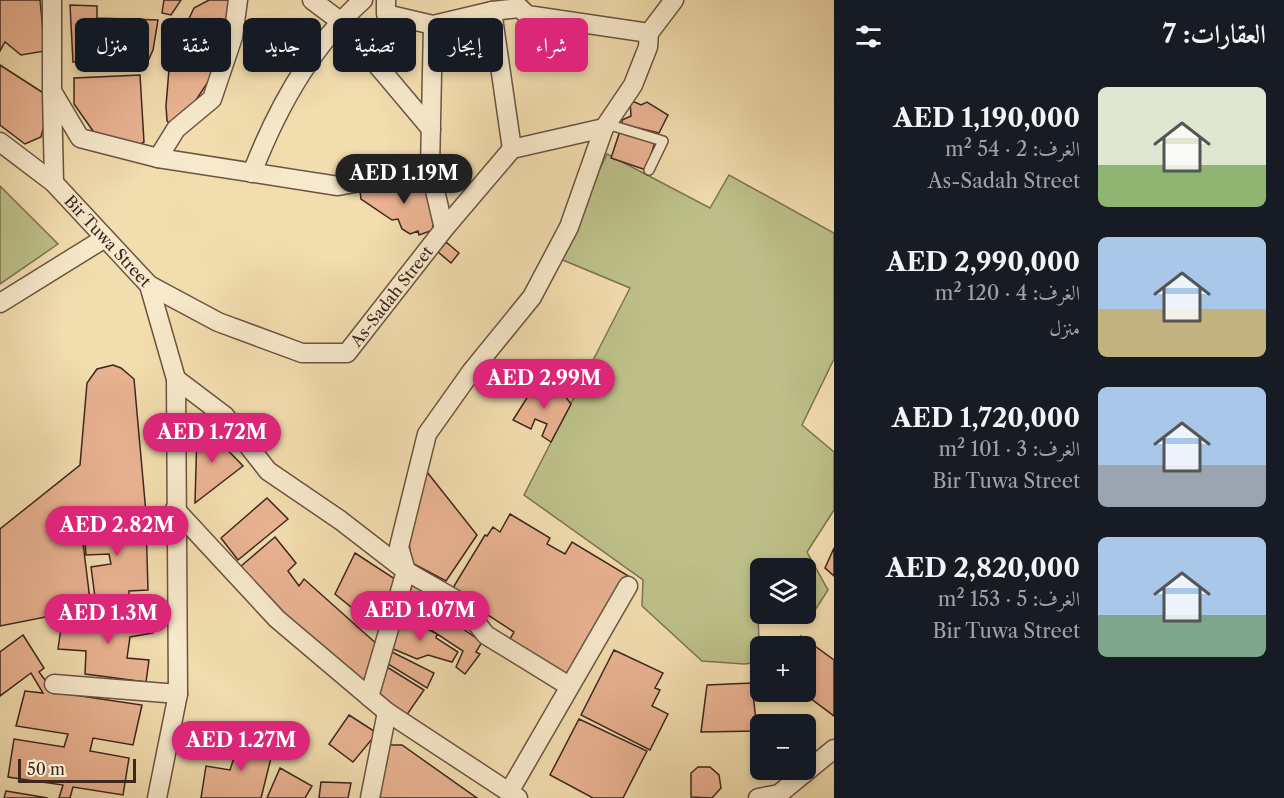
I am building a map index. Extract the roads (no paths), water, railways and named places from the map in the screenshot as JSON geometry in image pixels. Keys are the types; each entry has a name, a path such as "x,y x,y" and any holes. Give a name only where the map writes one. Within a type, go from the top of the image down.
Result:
{"street":[{"path":"52,0 54,183"},
{"path":"158,158 176,129 212,99 233,37 238,0"},
{"path":"312,0 336,18"},
{"path":"343,18 363,0"},
{"path":"386,0 386,14 428,24"},
{"path":"369,697 406,571 399,547 428,434 471,372 531,297 569,227 606,126 633,85 648,46 649,33 674,0"},
{"path":"462,18 492,11 520,8 527,15 536,8 649,33"},
{"path":"492,11 512,149 606,126"},
{"path":"252,172 267,133 296,80 333,30"},
{"path":"383,72 431,129"},
{"path":"432,72 430,169 444,229"},
{"path":"52,91 80,138 158,158 338,186 430,169"},
{"name":"Bir Tuwa Street","path":"0,142 54,183 149,285 177,379 175,509 178,694 156,797"},
{"name":"As-Sadah Street","path":"149,285 218,322 302,353 347,353 444,229 512,149"},
{"path":"0,303 105,238"},
{"path":"177,379 225,416 268,471 340,520 406,571 460,602 486,635 569,686"},
{"path":"175,509 277,619 369,697 387,712 513,795 569,686 628,586"},
{"path":"54,684 178,694"},
{"path":"370,798 387,712"},
{"path":"758,798 779,794 834,749"}],"lane":[{"path":"606,126 663,141 650,170"}]}
